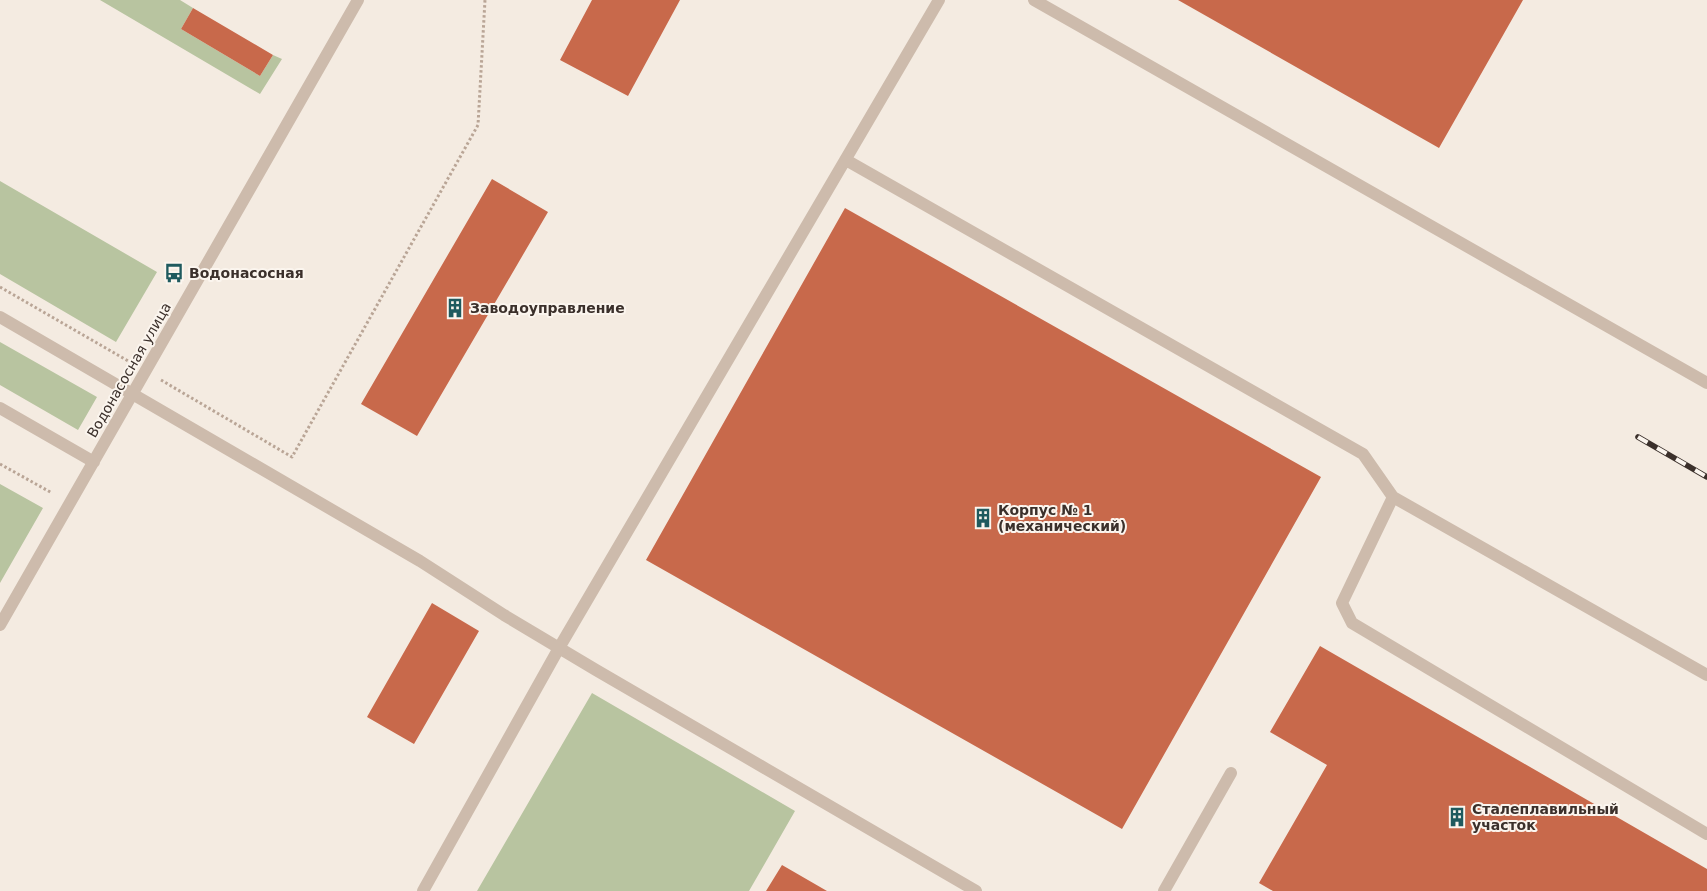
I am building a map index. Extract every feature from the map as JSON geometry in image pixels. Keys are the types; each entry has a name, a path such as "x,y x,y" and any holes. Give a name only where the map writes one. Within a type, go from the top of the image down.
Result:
{"street":[{"name":"Водонасосная улица","path":"0,625 358,0"},
{"path":"423,891 559,648 940,0"},
{"path":"1034,0 1707,383"},
{"path":"846,160 1363,454 1393,497 1707,675"},
{"path":"0,317 420,560 559,648 976,891"},
{"path":"0,408 94,462"},
{"path":"1393,497 1342,603 1352,623 1707,834"},
{"path":"1164,891 1231,773"}],"path":[{"path":"0,287 292,457 478,125 485,0"},
{"path":"0,464 52,493"}],"green space":[{"path":"100,0 180,0 193,8 181,29 260,76 273,55 282,59 260,94"},
{"path":"0,181 157,272 116,342 0,274"},
{"path":"0,342 97,397 78,430 0,385"},
{"path":"0,484 43,508 0,583"},
{"path":"592,693 795,811 749,891 477,891"}],"building":[{"path":"592,0 680,0 628,96 560,60"},
{"path":"1178,0 1523,0 1439,148"},
{"path":"193,8 273,55 260,76 181,29"},
{"name":"Заводоуправление","path":"492,179 548,212 417,436 361,404"},
{"name":"Корпус № 1 (механический)","path":"845,208 1321,477 1122,829 646,560"},
{"path":"432,603 479,631 414,744 367,717"},
{"name":"Сталеплавильный участок","path":"1320,646 1707,869 1707,891 1273,891 1259,883 1327,765 1270,732"},
{"path":"782,865 827,891 766,891"}],"railway":[{"path":"1638,437 1707,477"}],"place":[{"name":"Водонасосная","path":"174,273"},
{"name":"Заводоуправление","path":"455,308"},
{"name":"Корпус № 1 (механический)","path":"983,518"},
{"name":"Сталеплавильный участок","path":"1457,817"}]}
